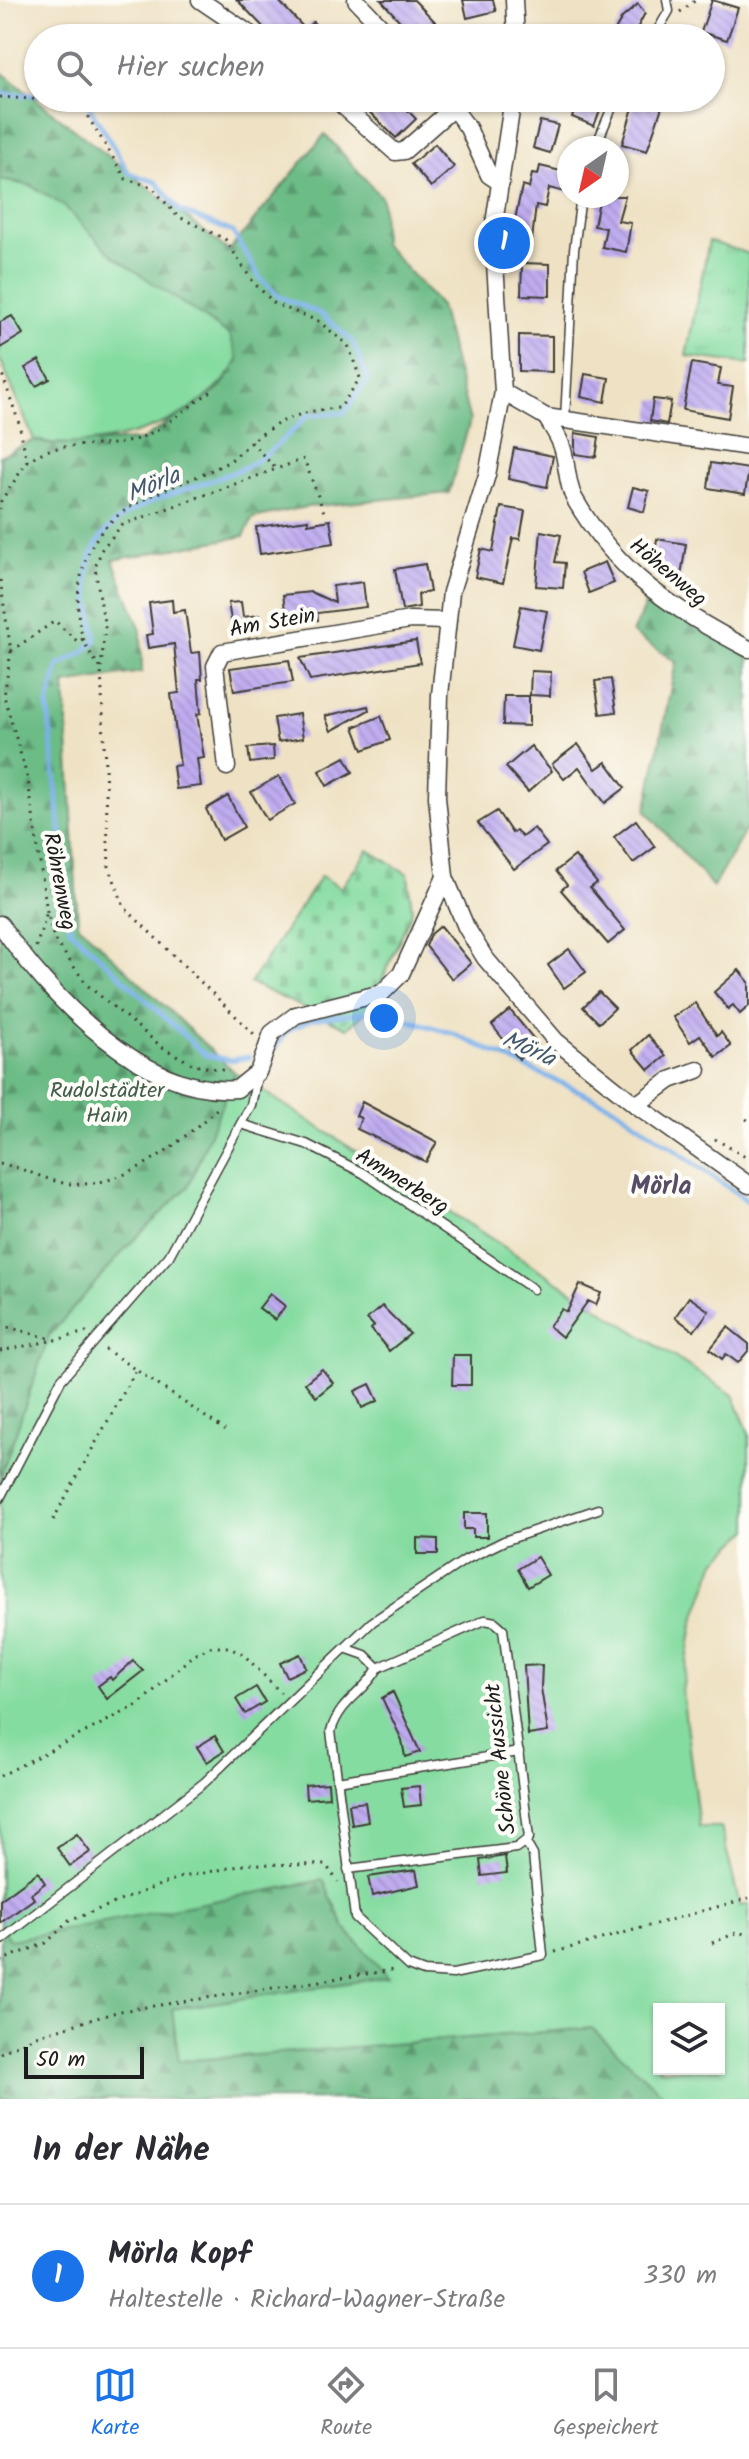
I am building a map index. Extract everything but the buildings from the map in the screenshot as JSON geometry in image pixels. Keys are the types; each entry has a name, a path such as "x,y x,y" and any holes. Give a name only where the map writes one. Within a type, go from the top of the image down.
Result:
{"street":[{"path":"200,0 235,24"},
{"path":"356,0 379,24"},
{"path":"514,0 515,24"},
{"path":"349,112 384,146 395,152 404,151 441,112"},
{"path":"456,112 468,128 489,175 501,183"},
{"path":"511,112 493,246 503,345 503,392 487,475 451,592 446,621 437,761 445,877 466,927 485,958 529,1014 586,1068 749,1185"},
{"path":"503,392 546,417 749,447"},
{"name":"Höhenweg","path":"546,417 562,446 573,496 601,539 635,576 673,607 707,629 749,649"},
{"name":"Am Stein","path":"227,767 215,666 222,652 410,620 446,621"},
{"path":"5,931 54,992 109,1042 179,1081 204,1088 237,1089 258,1072 265,1045 272,1033 296,1015 382,993 401,974 445,877"},
{"path":"636,1105 670,1080 698,1070"}],"lane":[{"path":"661,24 669,11 667,0"},
{"path":"600,136 610,112"},
{"path":"565,420 574,250 579,208"},
{"path":"0,1498 61,1380 169,1256 251,1105 258,1072"},
{"name":"Ammerberg","path":"241,1124 306,1144 363,1173 533,1289"},
{"path":"0,1941 205,1782 372,1622 465,1560 504,1541 598,1509"},
{"name":"Schöne Aussicht","path":"348,1869 516,1848 526,1843 519,1752 503,1629 495,1622 485,1620 378,1668 369,1685 343,1704 331,1731 348,1869 355,1917 408,1966"},
{"path":"345,1648 365,1655 378,1668"},
{"path":"337,1781 519,1752"},
{"path":"408,1966 424,1972 453,1974 543,1955 533,1855 526,1843"}],"path":[{"path":"677,14 696,0"},
{"path":"0,97 24,99"},
{"path":"85,112 126,179 152,187 177,216 225,239 253,282 275,304 318,321 348,345 360,378 340,408 307,410 283,419 230,461 128,505 91,543 82,566 77,605 83,641 101,668"},
{"path":"0,368 19,423 27,462"},
{"path":"0,509 1,501 27,462 60,446 109,445 141,438 213,390"},
{"path":"251,442 276,469"},
{"path":"265,1045 124,907 109,866 101,668 105,628 95,568 102,549 122,525 304,459 324,512"},
{"name":"Röhrenweg","path":"0,580 11,651 4,696 28,780 47,912 54,939 87,985 162,1047 194,1065 231,1072"},
{"path":"98,584 107,585"},
{"path":"11,651 55,621 78,642 83,641"},
{"path":"5,931 34,948 47,912"},
{"path":"0,1164 70,1184 117,1180 190,1132 237,1089"},
{"path":"0,1325 56,1340"},
{"path":"0,1351 110,1325"},
{"path":"95,1342 225,1430"},
{"path":"53,1520 136,1370"},
{"path":"0,1776 138,1705 192,1656 211,1647 227,1647 243,1654 289,1702"},
{"path":"0,1961 46,1943 69,1921 178,1878 249,1864 326,1865 339,1884"},
{"path":"543,1955 749,1898"},
{"path":"712,1943 739,1932 749,1936"},
{"path":"0,2053 36,2036 120,2011 408,1966"}],"green space":[{"name":"Rudolstädter Hain","path":"0,71 24,90 24,112 52,112 229,251 325,134 382,198 383,243 440,306 470,421 449,493 306,507 253,518 244,536 113,560 141,631 142,672 65,684 78,924 235,1073 188,1187 127,1247 49,1336 0,1479 0,456 34,440 48,444 142,440 218,390 231,373 230,336 125,265 47,196 17,182 0,180"},
{"path":"0,180 32,186 65,207 112,255 230,336 238,360 223,382 203,400 149,428 89,442 34,440 0,359"},
{"path":"709,241 749,254 749,364 686,356"},
{"path":"649,597 749,657 749,824 713,887 646,811 676,662 632,633"},
{"path":"368,850 408,874 412,911 369,1010 347,1028 250,983 321,876 341,888"},
{"path":"235,1073 733,1395 749,1433 749,1530 716,1561 693,1624 682,1691 699,1827 721,1827 740,1906 749,1904 749,2099 668,2099 592,2028 179,2061 172,2009 388,1977 345,1928 323,1880 10,1940 0,1927 0,1479 49,1336 127,1247 188,1187"},
{"path":"323,1880 345,1928 388,1977 172,2009 180,2061 593,2028 668,2099 0,2099 0,1927 10,1939"}],"waterway":[{"name":"Mörla","path":"0,90 4,94 24,95"},
{"name":"Mörla","path":"92,112 129,173 156,182 180,211 233,232 260,278 278,296 321,314 352,341 368,379 344,413 308,415 282,441 253,463 154,501 129,513 109,528 95,548 88,573 96,640 82,653 58,666 48,706 70,929 205,1055 231,1060 249,1057"},
{"name":"Mörla","path":"276,1047 287,1031 312,1019 377,1011 452,1033 614,1107 749,1202"}],"place":[{"name":"Mörla Kopf","path":"504,243"}],"district":[{"name":"Mörla","path":"661,1185"}]}
